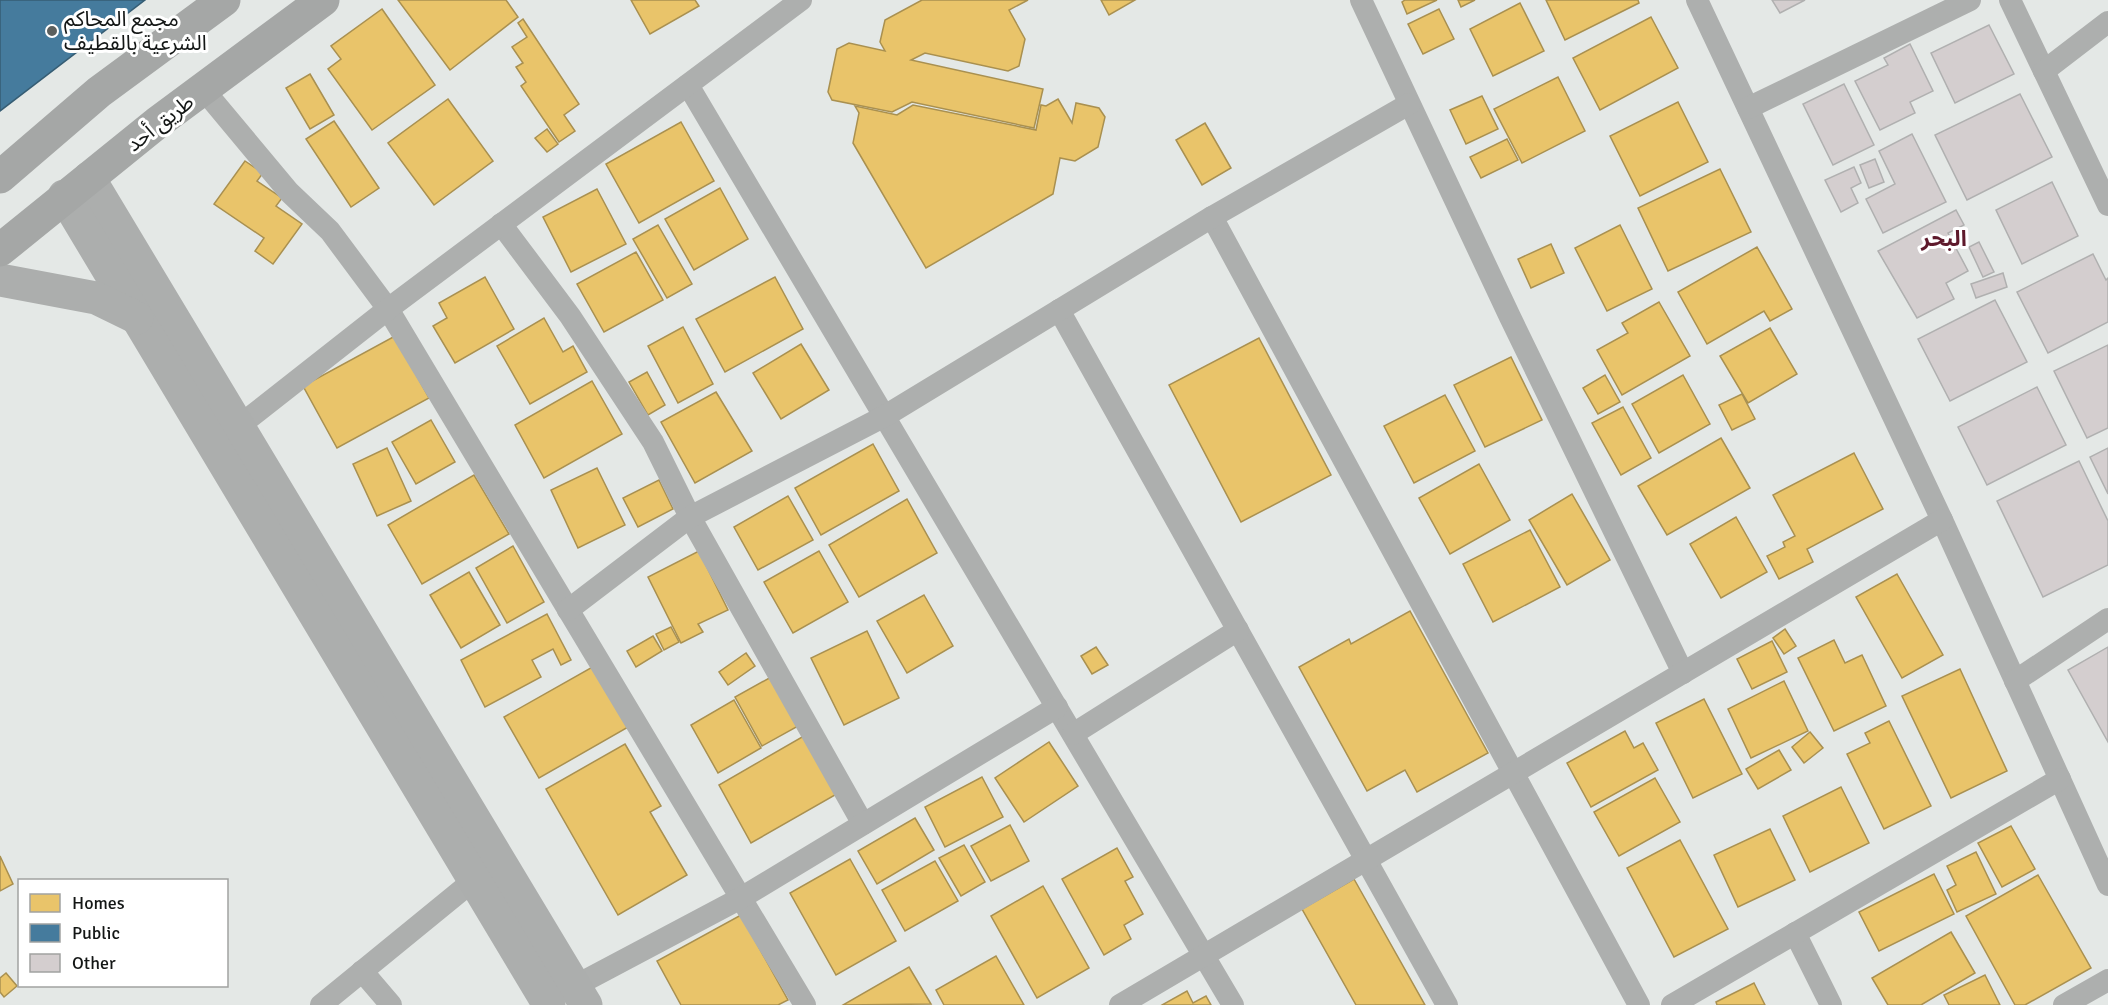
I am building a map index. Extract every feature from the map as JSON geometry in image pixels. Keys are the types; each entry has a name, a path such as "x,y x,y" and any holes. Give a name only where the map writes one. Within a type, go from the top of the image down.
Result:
{"main road":[{"path":"0,177 99,92 224,0"},
{"name":"طريق أحد","path":"0,250 76,187 323,0"}],"street":[{"path":"239,426 388,309 801,0"},
{"path":"1361,0 1510,317 1683,673"},
{"path":"1696,0 1942,520 2108,885"},
{"path":"1748,108 1970,0"},
{"path":"2010,0 2108,206"},
{"path":"2044,71 2108,22"},
{"path":"688,84 1233,1005"},
{"path":"203,89 289,192 330,231 388,309 805,1005"},
{"path":"568,610 690,517 885,416 1212,217 1409,104"},
{"path":"76,187 239,426 580,995 1057,708"},
{"path":"76,187 137,318 549,1005"},
{"path":"1212,217 1515,772 1639,1005"},
{"path":"501,224 570,316 652,442 690,517 863,824"},
{"path":"0,280 96,298 137,318"},
{"path":"1059,310 1447,1005"},
{"path":"1120,1005 1942,520"},
{"path":"2015,681 2108,619"},
{"path":"1073,734 1238,630"},
{"path":"1672,1005 2060,779"},
{"path":"321,1005 474,880"},
{"path":"1795,933 1831,1005"},
{"path":"362,971 390,1005"},
{"path":"2064,1005 2108,980"}],"building: Homes":[{"path":"398,0 506,0 518,17 450,70"},
{"path":"631,0 695,0 699,6 650,34"},
{"path":"922,0 1028,0 1009,10 1025,39 1019,66 1008,71 925,53 911,60 1043,89 1034,128 912,102 892,112 832,100 828,92 837,49 849,43 885,51 880,42 885,20"},
{"path":"1101,0 1135,0 1109,15"},
{"path":"1405,0 1437,0 1407,14 1402,2"},
{"path":"1458,0 1475,0 1461,7"},
{"path":"1546,0 1638,0 1639,3 1565,40"},
{"path":"1520,3 1544,51 1493,76 1470,29"},
{"path":"382,9 435,85 372,130 328,69 341,59 331,46"},
{"path":"1439,9 1454,39 1423,54 1408,24"},
{"path":"1651,17 1678,68 1600,110 1573,58"},
{"path":"523,19 579,104 564,115 575,131 559,142 521,86 526,82 516,67 523,63 512,47 527,37 518,23"},
{"path":"310,74 334,115 310,129 286,88"},
{"path":"1558,77 1585,131 1522,163 1494,109"},
{"path":"1482,96 1498,129 1466,144 1450,110"},
{"path":"448,99 493,161 434,205 388,143"},
{"path":"1058,99 1072,123 1076,103 1099,108 1105,117 1098,147 1075,161 1060,158 1053,194 926,268 853,143 859,113 855,106 897,115 913,105 1036,130 1041,105 1046,106"},
{"path":"1678,102 1708,162 1640,196 1610,136"},
{"path":"334,121 379,188 351,207 306,139"},
{"path":"681,122 714,181 639,223 606,164"},
{"path":"1205,123 1231,168 1202,185 1176,140"},
{"path":"547,129 558,144 547,152 535,138"},
{"path":"1507,139 1518,160 1481,178 1470,157"},
{"path":"245,161 263,173 257,181 282,198 276,206 302,224 273,264 255,251 264,238 214,204"},
{"path":"1720,169 1751,232 1668,271 1638,208"},
{"path":"720,188 748,239 694,270 665,219"},
{"path":"597,189 626,244 571,272 543,217"},
{"path":"658,225 692,284 667,298 633,239"},
{"path":"1620,225 1652,289 1607,311 1575,248"},
{"path":"1551,244 1564,273 1531,288 1518,259"},
{"path":"1757,247 1792,309 1770,321 1764,311 1707,344 1678,292"},
{"path":"636,252 663,300 604,332 577,284"},
{"path":"485,277 514,329 455,363 433,326 447,318 439,303"},
{"path":"775,277 803,329 725,372 696,319"},
{"path":"1659,302 1690,356 1622,395 1597,350 1628,333 1622,323"},
{"path":"544,318 563,352 573,346 587,372 530,404 497,346"},
{"path":"683,327 713,384 678,403 648,346"},
{"path":"1770,328 1797,374 1748,403 1720,356"},
{"path":"395,336 429,398 337,448 303,386"},
{"path":"1259,338 1331,475 1241,522 1169,385"},
{"path":"801,344 829,390 781,419 753,373"},
{"path":"1511,357 1542,420 1485,447 1454,385"},
{"path":"647,372 665,405 648,415 629,382"},
{"path":"1605,375 1620,402 1598,414 1583,388"},
{"path":"1683,375 1710,424 1659,453 1632,404"},
{"path":"592,381 622,434 544,478 515,425"},
{"path":"716,392 752,451 695,483 661,422"},
{"path":"1742,394 1755,419 1732,430 1719,405"},
{"path":"1445,395 1475,451 1414,483 1384,426"},
{"path":"1623,407 1651,458 1621,475 1592,423"},
{"path":"431,420 455,462 416,484 392,442"},
{"path":"1721,438 1750,488 1667,535 1638,486"},
{"path":"873,444 899,491 821,535 795,488"},
{"path":"387,448 411,501 377,516 353,464"},
{"path":"1854,453 1883,509 1807,549 1813,562 1779,579 1767,556 1785,547 1783,542 1795,536 1773,495"},
{"path":"1479,464 1510,520 1450,554 1419,498"},
{"path":"597,468 625,525 578,548 551,490"},
{"path":"474,475 509,534 422,584 388,525"},
{"path":"659,480 673,509 638,527 623,498"},
{"path":"1572,494 1610,560 1567,585 1529,520"},
{"path":"788,496 813,540 758,570 734,527"},
{"path":"907,499 937,553 859,597 829,545"},
{"path":"1736,517 1767,572 1721,598 1690,544"},
{"path":"1530,530 1560,587 1493,622 1463,564"},
{"path":"513,546 544,602 507,623 476,568"},
{"path":"699,551 728,610 698,624 703,632 681,643 648,577"},
{"path":"819,551 848,602 793,633 764,582"},
{"path":"469,572 500,625 461,648 430,595"},
{"path":"1897,574 1943,655 1902,678 1856,597"},
{"path":"924,595 953,646 907,673 877,621"},
{"path":"1410,611 1488,753 1417,792 1405,770 1367,791 1299,667 1349,639 1351,644"},
{"path":"547,614 571,660 561,665 553,649 532,660 541,677 485,707 461,660"},
{"path":"671,627 679,642 664,650 656,634"},
{"path":"1785,629 1796,646 1784,654 1773,638"},
{"path":"867,631 899,698 844,725 811,658"},
{"path":"653,636 662,651 636,667 627,651"},
{"path":"1834,640 1845,663 1862,655 1886,706 1834,731 1798,658"},
{"path":"1772,641 1787,672 1752,689 1737,659"},
{"path":"1096,647 1108,665 1092,674 1081,656"},
{"path":"746,653 755,666 728,685 719,672"},
{"path":"596,665 630,726 539,778 504,717"},
{"path":"1960,669 2007,771 1951,798 1902,696"},
{"path":"773,676 800,725 762,746 735,697"},
{"path":"1784,681 1808,731 1751,758 1728,709"},
{"path":"1704,699 1742,774 1693,798 1656,723"},
{"path":"734,700 761,748 718,773 691,725"},
{"path":"1889,721 1931,806 1884,829 1847,754 1870,743 1865,733"},
{"path":"1625,731 1634,748 1643,743 1658,770 1591,807 1567,763"},
{"path":"1810,732 1823,748 1804,763 1792,747"},
{"path":"809,733 842,791 751,843 719,785"},
{"path":"1049,742 1078,786 1024,822 995,778"},
{"path":"625,744 661,806 650,812 687,875 618,915 546,789"},
{"path":"1779,750 1791,770 1758,789 1746,769"},
{"path":"982,777 1003,817 945,847 925,807"},
{"path":"1655,778 1680,822 1619,856 1594,812"},
{"path":"1841,787 1869,843 1810,872 1783,816"},
{"path":"915,818 934,850 877,884 858,851"},
{"path":"1010,825 1029,861 991,881 971,846"},
{"path":"2011,826 2035,869 2002,887 1978,843"},
{"path":"1770,829 1795,880 1738,907 1714,855"},
{"path":"1680,840 1728,929 1674,957 1627,868"},
{"path":"964,845 985,882 961,896 939,858"},
{"path":"1117,848 1133,877 1125,881 1143,914 1124,925 1131,939 1104,955 1062,879"},
{"path":"1976,852 1996,894 1957,912 1947,890 1956,885 1947,866"},
{"path":"0,856 13,884 0,891"},
{"path":"850,859 896,941 836,975 790,893"},
{"path":"935,861 958,901 905,931 882,890"},
{"path":"1934,874 1954,914 1879,951 1859,912"},
{"path":"2038,875 2091,968 2025,1005 2015,1005 1966,916"},
{"path":"1354,879 1425,1005 1356,1005 1302,909"},
{"path":"1043,886 1089,968 1037,998 991,916"},
{"path":"741,915 788,1000 778,1005 681,1005 657,961"},
{"path":"1951,932 1975,973 1921,1005 1888,1005 1872,978"},
{"path":"996,956 1024,1005 944,1005 936,990"},
{"path":"909,967 931,1004 843,1005"},
{"path":"6,973 17,986 4,997 0,992 0,978"},
{"path":"1985,975 2000,1005 1949,1005 1944,995"},
{"path":"1754,983 1765,1005 1717,1005 1716,1002"},
{"path":"1187,991 1193,1003 1206,996 1211,1005 1162,1005"}],"building: Public":[{"name":"مجمع المحاكم الشرعية بالقطيف","path":"0,0 145,0 0,111"}],"building: Other":[{"path":"1772,0 1805,0 1780,13"},
{"path":"1989,25 2014,74 1955,103 1931,53"},
{"path":"1910,44 1933,91 1910,102 1915,113 1880,130 1855,81 1888,65 1884,58"},
{"path":"1844,84 1874,145 1833,165 1803,104"},
{"path":"2020,94 2052,157 1967,200 1935,135"},
{"path":"1912,134 1946,202 1883,233 1866,199 1895,184 1879,151"},
{"path":"1875,159 1884,182 1869,188 1860,165"},
{"path":"1854,167 1861,183 1851,188 1858,203 1841,212 1825,180"},
{"path":"2052,182 2078,236 2022,264 1996,210"},
{"path":"1956,210 1964,225 1948,233 1968,271 1946,283 1954,299 1917,318 1878,251"},
{"path":"1979,242 1994,272 1983,277 1969,247"},
{"path":"2093,254 2106,280 2108,278 2108,322 2048,353 2017,292"},
{"path":"2003,273 2007,287 1976,298 1971,284"},
{"path":"1995,300 2027,362 1950,401 1918,339"},
{"path":"2108,345 2108,428 2087,438 2054,371"},
{"path":"2037,387 2066,445 1987,485 1958,427"},
{"path":"2108,448 2108,494 2090,457"},
{"path":"2079,461 2108,521 2108,565 2043,597 1997,501"},
{"path":"2108,647 2108,742 2068,670"}],"place":[{"name":"مجمع المحاكم الشرعية بالقطيف","path":"52,31"}],"district":[{"name":"البحر","path":"1944,238"}]}
